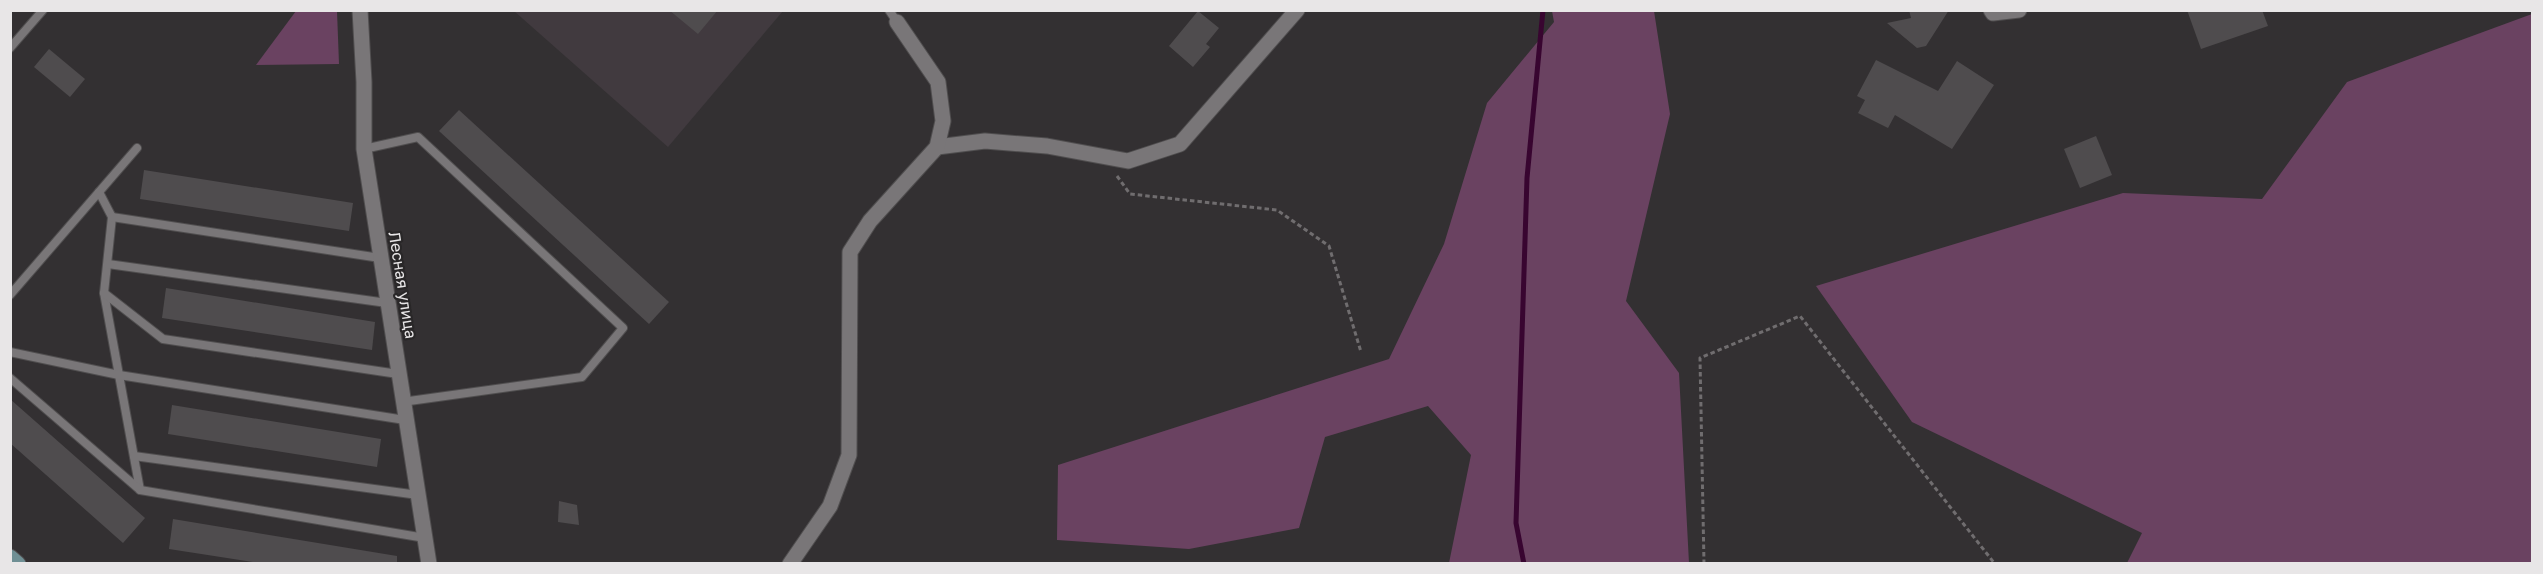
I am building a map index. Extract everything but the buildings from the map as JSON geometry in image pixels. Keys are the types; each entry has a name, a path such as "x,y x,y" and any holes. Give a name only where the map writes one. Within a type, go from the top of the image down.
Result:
{"street":[{"name":"Лесная улица","path":"360,10 364,82 364,149 429,564"},
{"path":"937,147 985,141 1047,146 1128,161 1180,144 1297,10"},
{"path":"1991,10 1993,13 2019,10"},
{"path":"790,564 830,506 849,455 850,252 870,221 937,147 943,121 938,82 895,14"},
{"path":"10,557 18,564"}],"lane":[{"path":"10,48 43,10"},
{"path":"364,149 418,137 623,328 582,377 402,402"},
{"path":"10,295 137,148"},
{"path":"99,192 112,217 104,293 140,490"},
{"path":"112,217 380,258"},
{"path":"108,264 387,303"},
{"path":"104,293 163,339 398,374"},
{"path":"10,352 119,375 405,420"},
{"path":"10,378 140,490 425,538"},
{"path":"134,456 418,495"}],"path":[{"path":"1104,157 1130,194 1277,210 1329,246 1360,352"},
{"path":"1704,564 1700,358 1800,316 1995,564"}],"shaded area":[{"path":"296,11 337,11 339,64 256,65"},
{"path":"514,11 783,11 668,147"},
{"path":"1552,11 1654,11 1670,114 1626,301 1679,373 1689,563 1449,563 1471,455 1428,406 1325,437 1299,528 1189,549 1057,540 1058,465 1389,359 1444,244 1487,103 1554,22"},
{"path":"2532,14 2532,563 2127,563 2142,533 1912,422 1816,286 2123,193 2262,199 2347,82"}],"waterway":[{"path":"1524,564 1516,523 1527,178 1543,10"}]}
